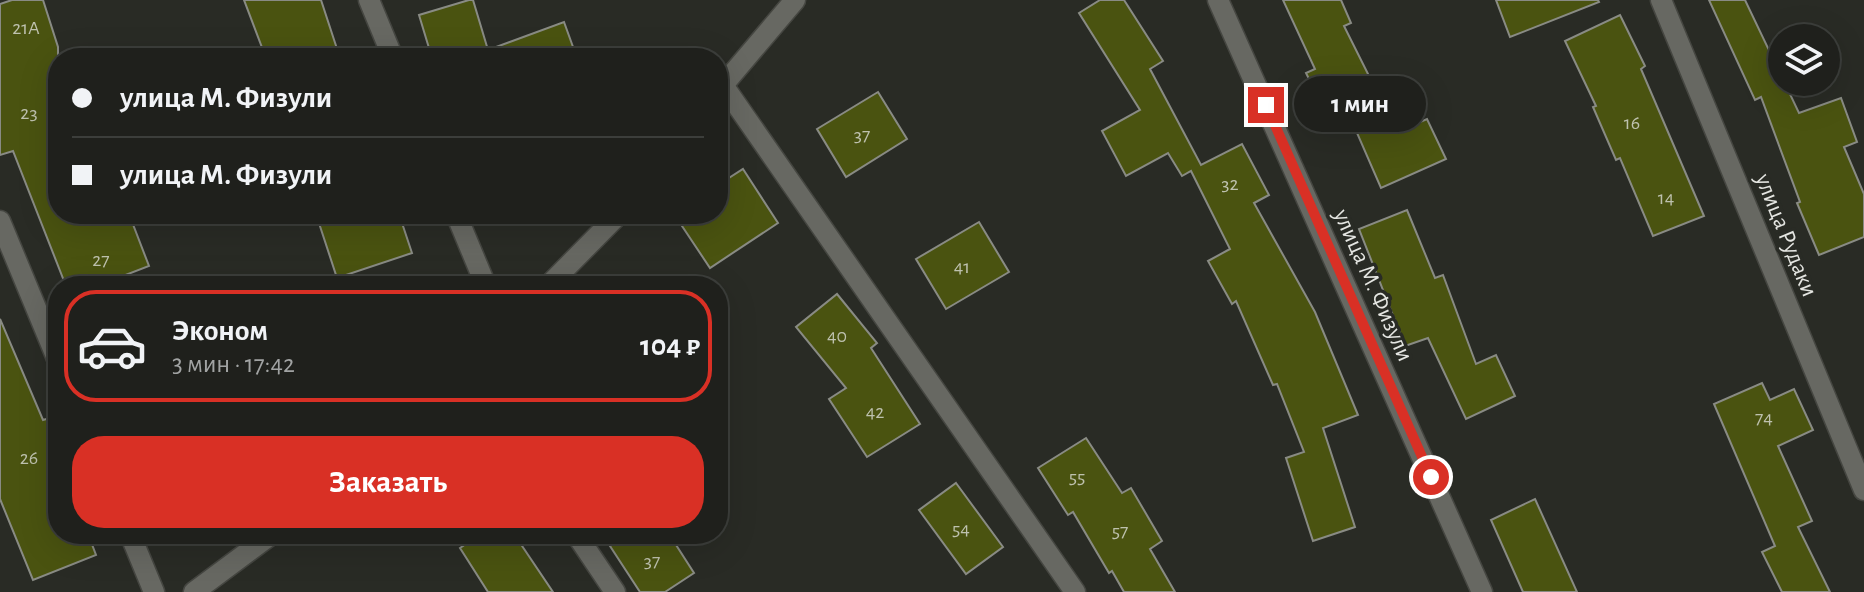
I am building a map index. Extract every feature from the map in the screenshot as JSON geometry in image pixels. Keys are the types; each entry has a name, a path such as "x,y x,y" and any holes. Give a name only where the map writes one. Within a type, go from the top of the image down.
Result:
{"street":[{"path":"369,0 389,48"},
{"name":"улица М. Физули","path":"1218,0 1482,592"},
{"name":"улица Рудаки","path":"1661,0 1864,490"},
{"path":"728,78 789,3"},
{"path":"728,99 1075,592"},
{"path":"0,221 48,337"},
{"path":"460,224 482,276"},
{"path":"558,276 609,224"},
{"path":"134,544 154,592"},
{"path":"194,592 259,544"},
{"path":"583,544 615,592"}],"building":[{"path":"12,0 43,0 58,47 48,48 48,224 133,224 149,266 123,276 62,276 13,151 0,155 0,4"},
{"path":"244,0 321,0 337,48 262,48"},
{"path":"473,0 487,48 429,48 419,15"},
{"path":"1100,0 1124,0 1163,61 1150,69 1201,165 1242,144 1269,195 1254,203 1315,312 1358,415 1323,428 1355,527 1313,541 1286,458 1304,452 1277,384 1273,385 1236,301 1232,304 1208,261 1230,249 1191,171 1182,176 1168,153 1126,176 1102,131 1140,110 1079,13"},
{"path":"1283,0 1341,0 1351,23 1344,26 1397,132 1427,119 1446,159 1381,188 1351,119 1333,127 1306,73 1315,69"},
{"path":"1496,0 1598,0 1599,2 1510,37"},
{"path":"1709,0 1745,0 1768,48 1768,96 1791,96 1799,113 1841,98 1857,142 1844,147 1864,194 1864,237 1819,255 1797,203 1800,202 1761,97 1755,100"},
{"path":"1620,15 1645,66 1641,69 1704,216 1653,236 1620,158 1616,160 1593,107 1596,106 1565,41"},
{"path":"564,22 573,48 493,48"},
{"path":"878,92 907,139 846,177 817,129"},
{"path":"743,169 778,223 710,268 681,224 728,224 728,179"},
{"path":"1407,210 1435,278 1443,275 1476,364 1496,355 1515,396 1466,419 1428,338 1405,346 1359,229"},
{"path":"979,222 1009,272 946,309 916,259"},
{"path":"319,224 402,224 412,253 336,276"},
{"path":"837,294 877,343 871,348 920,424 867,457 829,399 846,388 796,327"},
{"path":"0,319 43,420 48,419 48,544 92,544 96,555 33,580 0,499"},
{"path":"1762,383 1770,400 1794,389 1813,430 1778,446 1812,521 1798,527 1830,592 1782,592 1762,552 1775,546 1714,404"},
{"path":"1086,438 1122,493 1131,488 1162,541 1150,549 1175,592 1124,592 1112,571 1109,573 1073,512 1068,515 1038,468"},
{"path":"956,483 1003,547 966,574 919,510"},
{"path":"1535,499 1577,592 1523,592 1491,520"},
{"path":"462,544 521,544 553,592 488,592 460,548"},
{"path":"675,544 694,573 665,592 640,592 610,546"}],"route":[{"path":"1266,105 1431,477"}]}
